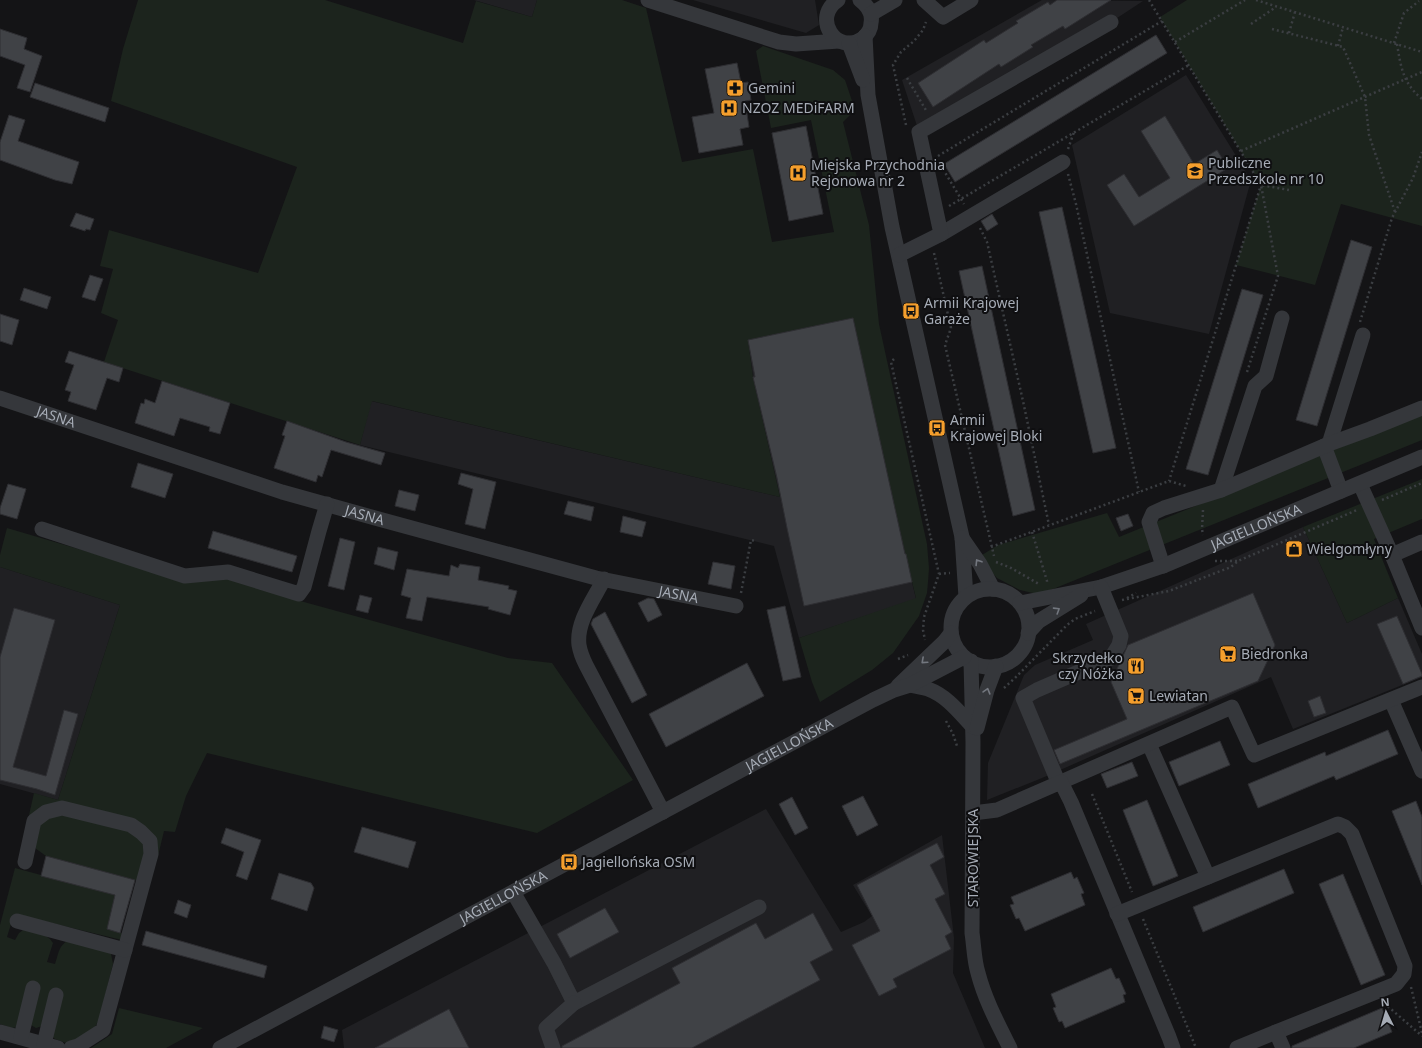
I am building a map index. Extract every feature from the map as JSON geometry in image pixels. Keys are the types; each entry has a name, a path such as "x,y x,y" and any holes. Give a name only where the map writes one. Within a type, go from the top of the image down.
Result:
{"street":[{"path":"648,0 779,42 796,44 855,42 865,36 871,26 871,14 869,8 860,0"},
{"path":"871,14 895,0"},
{"path":"924,0 943,17 971,0"},
{"path":"832,2 826,16 827,27 830,33 844,42 868,94"},
{"path":"941,234 936,214 931,161 919,132 1111,22"},
{"path":"796,44 827,27"},
{"path":"865,36 868,94 892,227 962,537 966,597"},
{"path":"899,255 941,234 1063,162"},
{"path":"1221,490 1255,386 1266,376 1282,318"},
{"path":"1341,491 1326,445 1361,329"},
{"name":"JASNA","path":"0,398 282,492 375,518 604,579 738,602"},
{"path":"1163,566 1149,522 1154,513 1221,490 1326,445 1422,408"},
{"name":"JAGIELLOŃSKA","path":"1020,603 1094,589 1163,566 1422,457"},
{"path":"1360,484 1392,555 1422,628"},
{"path":"42,529 185,576 228,572 299,594 304,587 327,504"},
{"path":"962,537 980,564 993,589"},
{"path":"1392,555 1422,542"},
{"path":"604,579 581,621 579,629 579,646 586,665 663,812"},
{"path":"993,589 1003,591 1013,596 1020,603 1026,612 1028,633 1025,644 1018,655 1008,662 996,666 988,666 967,659 955,644 951,633 952,620 957,607 966,597 979,590 993,589"},
{"path":"1094,589 1108,606 1121,636 1119,645 1111,658 1037,690 1023,698 1060,783 1071,802 1169,1037 1172,1048"},
{"name":"JAGIELLOŃSKA","path":"1028,633 1039,621 1094,589"},
{"name":"JAGIELLOŃSKA","path":"894,690 944,642 951,633"},
{"name":"JAGIELLOŃSKA","path":"220,1048 894,690 910,685 967,659"},
{"name":"STAROWIEJSKA","path":"967,659 973,727 972,933 975,957 981,984 989,1006 1010,1048"},
{"path":"973,742 996,666"},
{"path":"910,685 928,689 942,696 949,701 973,727"},
{"path":"973,813 998,810 1232,707 1254,755 1422,687"},
{"path":"1391,700 1422,771"},
{"path":"1149,744 1208,877"},
{"path":"25,862 34,821 46,812 62,808 130,825 142,832 150,841 151,854 103,1030 78,1046 72,1048"},
{"path":"1117,914 1338,824 1345,827 1352,834 1405,966 1404,974 1396,984 1237,1048"},
{"path":"513,892 554,963 574,1003"},
{"path":"553,1048 546,1028 574,1003 759,907"},
{"path":"17,921 125,950"},
{"path":"21,1037 33,988"},
{"path":"0,1032 51,1046 56,994"},
{"path":"1276,1032 1283,1048"}],"path":[{"path":"1150,0 1261,185 1278,276 1247,373"},
{"path":"1175,42 1245,0"},
{"path":"1256,0 1422,52"},
{"path":"1422,6 1419,1 1404,13 1396,44 1405,79 1412,91 1422,99"},
{"path":"1251,24 1277,6"},
{"path":"1289,33 1294,12"},
{"path":"931,161 1162,21"},
{"path":"1338,46 1342,27"},
{"path":"1272,29 1344,47 1365,97 1369,135 1395,212"},
{"path":"936,214 1189,65"},
{"path":"1241,152 1422,72"},
{"path":"907,78 934,124"},
{"path":"1074,132 1063,162 1067,168 1076,204 1139,492"},
{"path":"931,161 936,151"},
{"path":"1361,329 1392,218 1414,178 1422,152"},
{"path":"931,161 961,199 968,211 973,215 987,242 1049,525"},
{"path":"1261,185 1288,190"},
{"path":"991,547 1169,481 1261,185"},
{"path":"945,345 995,561 1011,568 1044,588 1047,581 1032,532"},
{"path":"894,359 892,362 939,574 924,617 923,630 926,644"},
{"path":"998,691 1004,688 1015,678 1067,625 1075,619 1126,599 1169,591 1231,567 1238,561 1422,483"},
{"path":"1202,496 1204,503 1202,529 1208,547"},
{"path":"738,602 751,540 756,541"},
{"path":"1092,794 1196,1048"},
{"path":"1404,974 1411,985 1422,1035"},
{"path":"1373,993 1422,1035"}],"shaded area":[{"path":"138,0 325,0 463,43 476,1 532,17 537,0 622,0 646,8 682,162 753,149 772,242 834,232 811,120 771,128 756,51 763,46 833,70 845,80 855,110 843,122 869,225 879,324 927,544 929,568 927,593 919,616 893,653 872,670 820,702 812,682 799,638 916,598 900,533 853,318 748,340 753,377 780,497 372,401 360,445 104,362 118,320 101,313 113,269 100,266 109,230 258,273 297,167 111,101 123,49"},
{"path":"474,0 537,0 532,17"},
{"path":"693,0 815,0 819,25 806,33"},
{"path":"1042,0 1143,1 1111,22 919,132 902,80"},
{"path":"1187,0 1422,0 1422,226 1341,204 1315,285 1236,265 1261,185 1160,17"},
{"path":"1186,75 1251,180 1209,334 1110,313 1072,145"},
{"path":"853,318 916,599 799,638 774,546 360,445 371,401 780,497 753,377 748,340"},
{"path":"1422,414 1422,440 1053,589 1037,594 1020,590 997,578 985,565 982,555 998,545 1107,513 1119,537"},
{"path":"1422,479 1422,519 1374,539 1398,598 1347,623 1303,527"},
{"path":"1303,527 1347,623 1398,598 1422,654 1422,677 1293,729 1271,677 1042,778 987,800 988,763 1024,675 1035,665 1093,640 1086,624"},
{"path":"7,528 184,580 225,578 304,602 508,658 552,663 633,780 537,833 207,753 186,796 175,832 164,831 157,860 152,838 60,805 27,824 34,793 58,800 120,605 0,567 0,555"},
{"path":"0,567 120,605 58,800 0,784"},
{"path":"766,809 841,932 864,922 872,916 853,885 942,835 954,938 953,973 985,1048 344,1048 342,1030"},
{"path":"64,813 131,830 146,843 139,881 46,856 35,848 41,821"},
{"path":"15,868 115,895 107,929 125,934 122,940 14,914 7,937 15,940 19,933 23,930 44,935 53,943 47,962 55,964 61,947 69,940 101,948 111,954 113,964 99,1020 94,1029 74,1042 66,1043 55,1039 42,1026 36,1028 31,1025 12,1028 0,1024 0,925"},
{"path":"119,1008 203,1028 166,1048 91,1048 112,1034"}],"building":[{"path":"1057,0 1111,0 1065,29 1063,26 1031,45 1033,47 1001,67 999,64 933,107 918,83 984,40 986,43 1018,23 1016,21 1048,2 1050,5"},
{"path":"0,29 27,38 24,49 42,56 30,92 17,88 25,65 0,56"},
{"path":"1156,35 1167,53 955,182 944,164"},
{"name":"NZOZ MEDiFARM","path":"737,63 741,83 748,82 751,100 745,101 749,127 740,129 743,145 699,153 692,117 714,113 705,69"},
{"path":"35,83 109,108 105,122 30,97"},
{"path":"9,115 25,120 18,141 79,162 72,184 55,180 0,160 0,142"},
{"name":"Publiczne Przedszkole nr 10","path":"1165,116 1194,164 1217,150 1228,168 1134,226 1107,185 1124,174 1139,197 1170,178 1141,131"},
{"name":"Miejska Przychodnia Rejonowa nr 2","path":"806,126 823,214 789,221 772,133"},
{"path":"1062,207 1116,448 1093,453 1039,212"},
{"path":"76,213 94,219 90,230 86,229 85,231 70,226"},
{"path":"992,214 998,224 987,231 981,221"},
{"path":"1351,240 1372,247 1317,426 1296,420"},
{"path":"982,266 1035,510 1013,516 959,271"},
{"path":"90,275 103,279 95,301 82,297"},
{"path":"24,288 51,297 47,309 20,300"},
{"path":"1242,289 1263,295 1208,475 1186,469"},
{"path":"0,314 19,320 12,345 0,341"},
{"path":"853,318 912,582 804,606 777,478 753,377 755,377 748,340"},
{"path":"69,351 123,368 119,382 107,378 96,410 68,401 71,392 65,390 74,365 65,362"},
{"path":"162,381 230,403 220,434 209,431 210,427 180,418 174,436 135,423 141,403 144,404 145,399 155,403"},
{"path":"287,421 346,442 385,453 381,465 331,450 322,477 318,475 316,482 274,468 285,436 282,435"},
{"path":"138,463 173,474 165,498 131,487"},
{"path":"461,473 496,482 485,529 465,524 473,489 458,484"},
{"path":"8,484 26,489 17,519 0,514 0,508"},
{"path":"399,490 419,495 415,511 395,506"},
{"path":"568,501 594,507 591,521 564,514"},
{"path":"1128,514 1133,526 1121,531 1116,518"},
{"path":"623,516 646,522 642,537 620,532"},
{"path":"213,531 297,556 292,572 208,548"},
{"path":"340,538 355,542 344,590 328,586"},
{"path":"378,547 398,552 394,570 374,564"},
{"path":"713,562 735,566 731,589 708,584"},
{"path":"460,564 480,567 478,580 509,586 508,589 517,591 510,615 488,609 489,607 427,597 422,621 406,618 411,598 401,595 407,569 449,576 451,565 458,568"},
{"path":"1253,593 1275,645 1258,681 1060,764 1054,750 1127,719 1111,682 1128,645"},
{"path":"360,595 372,598 368,613 356,610"},
{"path":"648,598 654,599 662,615 648,622 638,603"},
{"path":"785,606 801,677 783,681 767,610"},
{"path":"14,608 55,620 13,767 46,776 64,710 78,714 55,795 0,780 0,657"},
{"path":"605,612 647,695 632,703 591,624 593,619"},
{"path":"1397,616 1422,674 1422,676 1403,684 1377,624"},
{"path":"747,663 764,696 666,747 649,714"},
{"path":"1320,696 1326,713 1314,717 1308,701"},
{"path":"1388,730 1398,754 1336,780 1334,776 1258,808 1248,784 1325,752 1326,756"},
{"path":"1220,741 1230,765 1179,786 1169,762"},
{"path":"1132,762 1138,776 1107,788 1101,774"},
{"path":"863,796 878,825 857,836 842,806"},
{"path":"792,797 808,828 795,835 779,804"},
{"path":"1147,800 1178,876 1153,886 1123,810"},
{"path":"1416,801 1422,817 1422,885 1392,811"},
{"path":"362,827 416,842 408,868 354,852"},
{"path":"226,828 261,840 247,880 236,876 244,852 221,843"},
{"path":"937,843 944,857 930,865 945,894 935,899 952,932 945,936 951,949 893,979 897,987 879,996 852,945 880,931 857,885"},
{"path":"46,856 135,880 120,933 107,929 115,895 41,876"},
{"path":"1284,869 1294,893 1203,932 1193,907"},
{"path":"1071,872 1074,879 1077,877 1084,893 1081,894 1085,905 1025,931 1019,918 1016,919 1010,905 1014,904 1011,897"},
{"path":"279,873 311,883 314,888 307,911 271,899"},
{"path":"1343,874 1385,975 1361,985 1319,884"},
{"path":"178,900 191,905 187,918 174,913"},
{"path":"605,908 619,932 570,958 557,934"},
{"path":"813,913 833,950 810,962 820,980 692,1048 562,1048 562,1046 680,983 672,968 756,923 765,939"},
{"path":"146,931 267,966 264,978 142,945"},
{"path":"1111,968 1116,979 1119,978 1126,994 1123,995 1125,1002 1065,1028 1062,1021 1059,1022 1053,1008 1056,1007 1051,994"},
{"path":"1382,1008 1392,1032 1354,1048 1292,1048 1292,1046"},
{"path":"449,1009 469,1048 375,1048"},
{"path":"324,1026 338,1030 334,1042 321,1038"}],"place":[{"name":"Gemini","path":"735,88"},
{"name":"NZOZ MEDiFARM","path":"729,108"},
{"name":"Publiczne Przedszkole nr 10","path":"1195,171"},
{"name":"Miejska Przychodnia Rejonowa nr 2","path":"798,173"},
{"name":"Armii Krajowej Garaże","path":"911,311"},
{"name":"Armii Krajowej Bloki","path":"937,428"},
{"name":"Wielgomłyny","path":"1294,549"},
{"name":"Biedronka","path":"1228,654"},
{"name":"Skrzydełko czy Nóżka","path":"1136,666"},
{"name":"Lewiatan","path":"1136,696"},
{"name":"Jagiellońska OSM","path":"569,862"}]}
